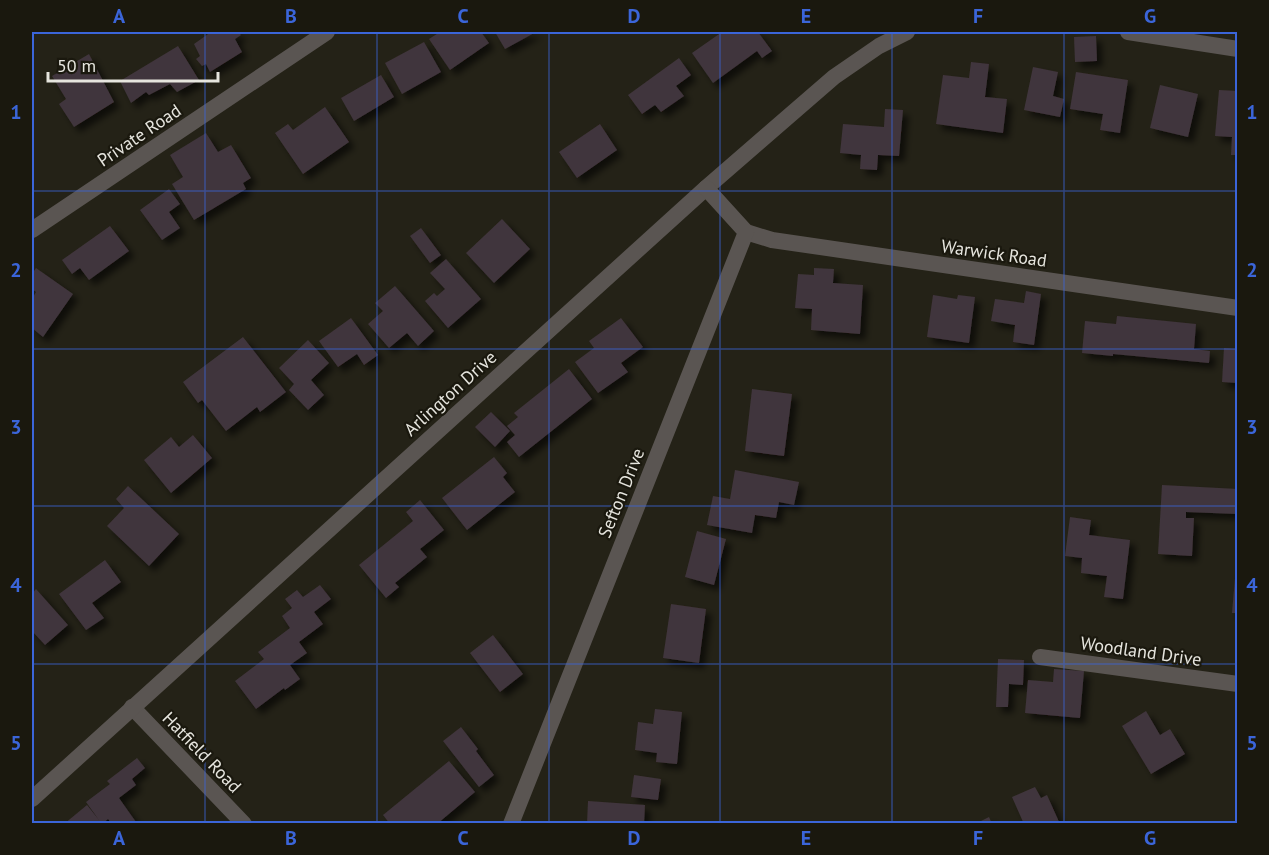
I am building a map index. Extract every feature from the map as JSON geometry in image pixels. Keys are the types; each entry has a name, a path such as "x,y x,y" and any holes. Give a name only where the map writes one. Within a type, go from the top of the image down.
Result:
{"street":[{"name":"Private Road","path":"32,230 327,32"},
{"name":"Arlington Drive","path":"32,799 706,188 834,77 879,46 907,32"},
{"path":"1128,32 1238,49"},
{"path":"706,188 746,232"},
{"name":"Warwick Road","path":"746,232 784,242 1238,308"},
{"name":"Sefton Drive","path":"511,824 746,232"},
{"name":"Woodland Drive","path":"1040,657 1238,684"},
{"name":"Hatfield Road","path":"132,707 244,824"}],"building":[{"path":"211,32 238,32 241,35 235,39 242,52 210,72 206,64 202,66 196,59 200,56 194,44"},
{"path":"440,32 481,32 489,43 450,70 429,39"},
{"path":"495,32 536,32 505,49"},
{"path":"722,32 758,32 772,51 762,58 757,51 713,83 692,53"},
{"path":"1096,36 1097,61 1075,62 1074,37"},
{"path":"424,42 441,72 402,94 385,63"},
{"path":"178,46 199,80 177,92 170,84 149,95 146,92 131,103 120,81"},
{"path":"89,54 114,102 74,127 59,104 66,99 52,76"},
{"path":"679,58 691,75 676,86 684,96 661,112 655,105 642,114 628,95"},
{"path":"971,62 989,64 985,97 1007,99 1003,133 936,124 943,75 969,78"},
{"path":"1033,67 1058,72 1053,96 1064,99 1060,117 1024,110"},
{"path":"1076,72 1128,80 1120,133 1100,130 1103,114 1070,109"},
{"path":"381,75 394,97 354,121 341,98"},
{"path":"1160,85 1198,94 1188,137 1150,128"},
{"path":"1219,90 1238,91 1238,155 1231,155 1232,137 1215,136"},
{"path":"325,107 349,142 303,174 275,133 288,124 293,130"},
{"path":"885,109 903,110 899,156 878,155 877,170 860,169 861,155 840,153 843,124 884,127"},
{"path":"600,124 617,150 577,178 559,152"},
{"path":"206,133 218,152 231,145 251,178 243,183 246,189 194,220 172,184 183,177 170,155"},
{"path":"169,189 180,204 169,212 180,228 162,240 140,210"},
{"path":"502,219 530,249 494,283 466,253"},
{"path":"110,226 129,251 89,280 80,268 72,274 62,260"},
{"path":"421,228 441,255 430,263 410,236"},
{"path":"446,259 481,299 448,328 425,301 434,293 437,296 445,289 430,273"},
{"path":"36,268 73,294 43,337 32,328 32,299 36,292 32,289 32,274"},
{"path":"814,268 834,269 833,283 863,285 860,334 811,330 812,309 795,308 798,274 814,275"},
{"path":"395,286 434,331 418,346 407,333 389,348 368,324 383,311 375,303"},
{"path":"1026,291 1041,294 1034,345 1013,342 1015,325 991,321 995,299 1024,303"},
{"path":"933,295 957,299 958,295 975,297 969,343 927,337"},
{"path":"1117,316 1196,324 1194,349 1210,351 1209,363 1082,353 1085,321 1116,324"},
{"path":"351,318 378,355 364,365 357,354 338,367 319,341"},
{"path":"621,318 643,347 621,363 628,372 598,393 575,362 594,348 589,341"},
{"path":"243,337 286,392 260,412 257,407 226,431 202,400 198,403 183,382"},
{"path":"308,340 329,363 311,380 324,395 308,410 289,390 294,384 279,368"},
{"path":"1224,348 1238,349 1238,383 1222,382"},
{"path":"569,369 592,399 519,457 507,442 515,435 507,426 518,417 514,413"},
{"path":"752,389 792,394 784,456 745,451"},
{"path":"491,412 510,431 495,447 475,427"},
{"path":"193,435 212,458 171,493 144,460 171,437 179,447"},
{"path":"494,457 507,473 503,477 515,492 467,530 442,498"},
{"path":"735,470 799,482 794,505 779,502 776,518 755,515 752,533 707,525 713,496 730,499"},
{"path":"1162,485 1238,489 1238,514 1186,512 1186,518 1194,518 1192,556 1158,554"},
{"path":"128,486 179,534 149,566 107,526 124,508 116,499"},
{"path":"420,500 444,530 420,549 427,557 395,583 399,587 386,598 359,565 413,521 406,512"},
{"path":"1070,517 1091,520 1089,535 1130,540 1123,599 1104,597 1107,576 1081,573 1082,558 1065,556"},
{"path":"697,531 726,539 714,585 685,577"},
{"path":"105,560 121,582 92,603 104,618 86,630 59,594"},
{"path":"1235,578 1238,578 1238,613 1232,613"},
{"path":"320,585 331,599 314,612 323,624 299,642 307,653 290,665 300,679 256,709 235,681 264,659 258,652 290,628 282,616 292,608 285,599 297,590 303,597"},
{"path":"36,589 68,625 45,645 33,632 32,634 32,594"},
{"path":"671,604 706,609 699,663 663,658"},
{"path":"493,635 523,674 500,692 470,653"},
{"path":"998,659 1024,660 1023,685 1009,684 1008,707 996,707"},
{"path":"1054,669 1084,671 1080,718 1025,713 1028,680 1053,682"},
{"path":"655,709 682,712 677,764 656,762 657,753 635,750 638,722 653,724"},
{"path":"1146,711 1160,735 1170,729 1185,754 1151,774 1122,726"},
{"path":"461,727 494,775 479,787 443,741"},
{"path":"137,758 145,768 132,779 136,785 119,798 136,822 134,824 112,824 108,819 102,824 64,824 87,805 99,820 86,802 110,784 107,781"},
{"path":"449,761 475,792 437,824 390,824 383,815"},
{"path":"634,775 661,779 658,800 631,797"},
{"path":"1035,787 1041,798 1047,795 1060,824 1024,824 1012,797"},
{"path":"588,801 645,805 644,824 587,824"},
{"path":"989,817 992,824 975,824"}]}
